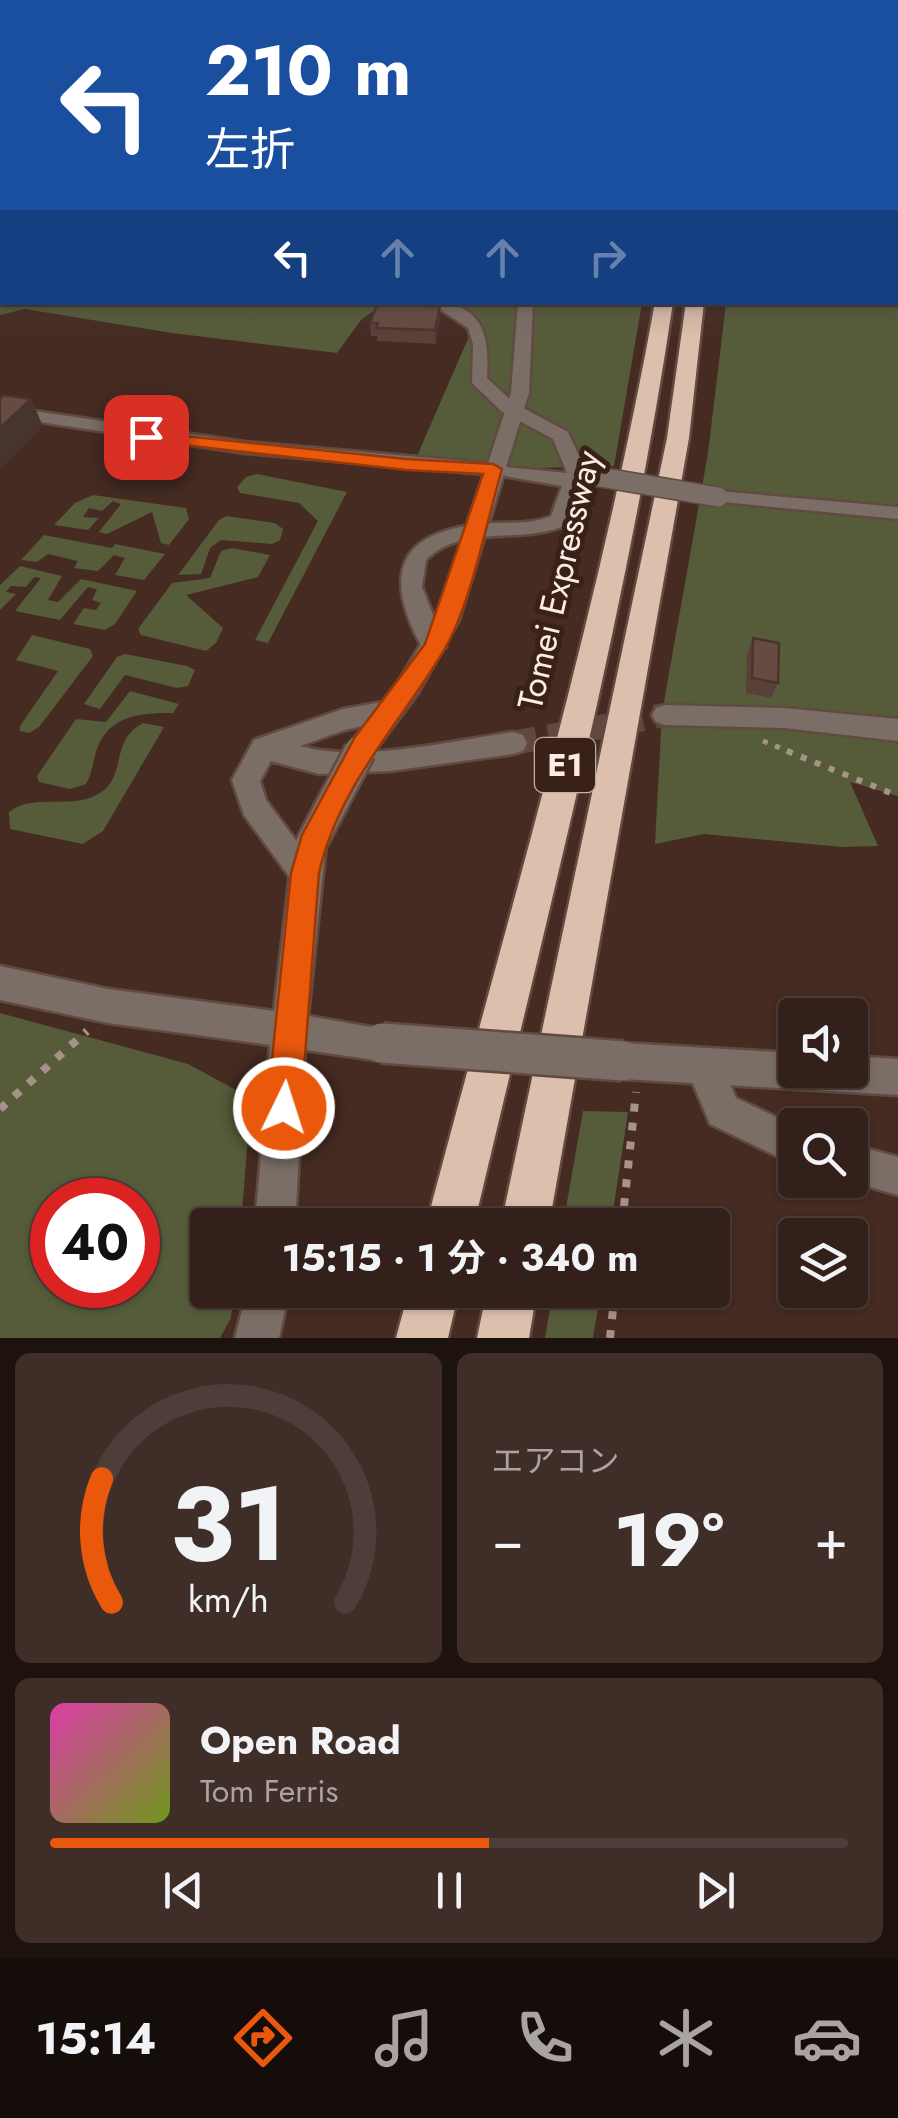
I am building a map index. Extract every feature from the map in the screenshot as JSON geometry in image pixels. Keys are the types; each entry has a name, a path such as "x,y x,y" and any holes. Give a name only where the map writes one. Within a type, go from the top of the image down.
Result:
{"highway":[{"name":"Tomei Expressway","path":"454,1208 587,675 644,424 664,305"},
{"name":"E1","path":"528,1208 678,438 694,305"},
{"path":"422,1338 430,1308"},
{"path":"503,1338 509,1308"}],"street":[{"path":"434,648 413,606 408,583 411,567 423,550 475,531 537,532 560,520 580,477 561,436 513,415 478,380 481,344 475,326 441,305"},
{"path":"277,1208 308,858 364,744 434,648 520,393 526,305"},
{"path":"0,411 146,437 406,464 580,477 718,497 898,513"},
{"path":"308,858 254,806 246,780 264,748 343,720 388,711"},
{"path":"665,715 784,718 898,730"},
{"path":"264,748 319,764 390,760 513,743"},
{"path":"0,983 108,1006 382,1043 631,1063 898,1077"},
{"path":"704,1067 723,1111 778,1138"},
{"path":"868,1168 898,1176"},
{"path":"257,1338 264,1308"}],"path":[{"path":"760,740 898,796"},
{"path":"0,1108 79,1041 108,1006"},
{"path":"623,1208 631,1063"},
{"path":"610,1338 613,1308"}],"green space":[{"path":"0,305 381,305 361,320 337,353 172,333 25,309 0,315"},
{"path":"415,305 642,305 614,466 493,469 414,463 477,318"},
{"path":"726,305 898,305 898,796 850,782 878,846 842,847 704,834 655,844 662,713 708,453"},
{"path":"257,474 347,492 268,643 255,640 318,521 299,503 240,493 237,487 246,477"},
{"path":"93,495 186,508 189,519 169,545 161,543 152,512 107,534 99,532 121,504 113,501 102,511 89,508 83,517 99,518 88,530 54,525 75,503"},
{"path":"226,516 275,523 283,529 280,540 272,544 221,540 210,548 201,574 178,575 219,520"},
{"path":"44,535 165,554 144,580 115,575 125,558 114,555 98,571 74,568 78,561 48,554 37,562 21,560"},
{"path":"232,548 270,555 258,577 186,595 223,628 216,643 206,651 141,635 138,629 172,583 210,578 221,551"},
{"path":"20,566 62,576 48,600 58,602 81,579 137,591 115,624 105,630 73,624 84,608 96,610 101,603 92,600 97,589 88,587 60,620 15,611 41,578 34,577 26,587 11,586 6,592 16,594 0,610 0,585"},
{"path":"32,635 90,649 93,656 39,727 29,733 20,731 20,726 58,671 16,660"},
{"path":"125,654 195,670 188,686 177,688 125,675 100,709 84,704 117,657"},
{"path":"130,691 179,704 173,713 140,715 111,727 98,746 86,784 70,789 39,782 37,776 76,719 106,722"},
{"path":"143,723 164,727 103,831 83,844 10,829 9,812 19,806 77,801 100,793 114,777 126,739"},
{"path":"0,1013 188,1064 251,1098 242,1208 190,1208 190,1308 232,1308 220,1338 0,1338"},
{"path":"583,1111 628,1112 614,1208 566,1208"},
{"path":"550,1308 598,1308 593,1338 545,1338"}],"building":[{"path":"377,305 440,306 435,330 376,328 378,323 370,323"},
{"path":"4,395 31,399 0,428 0,398"},
{"path":"753,638 779,643 778,683 752,678"}],"tunnel":[{"path":"513,743 665,715"}],"route":[{"path":"146,437 406,464 493,469 447,620 434,648 364,744 312,844 305,873 284,1108"}]}
